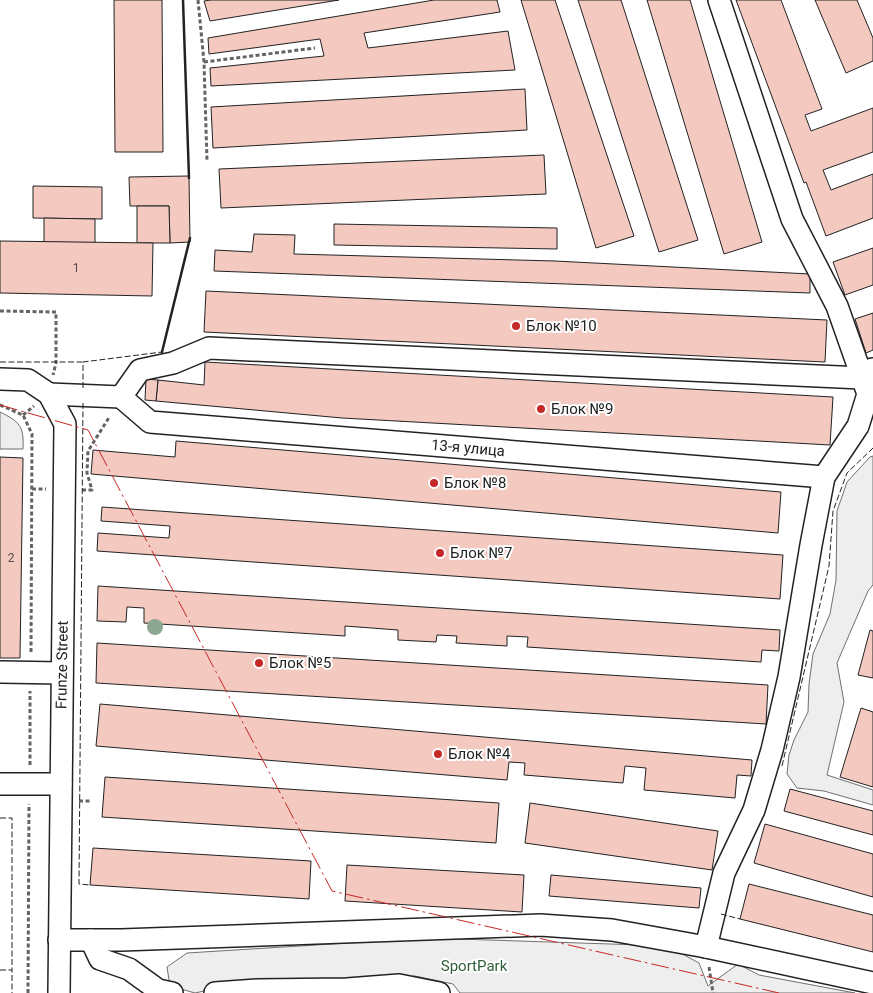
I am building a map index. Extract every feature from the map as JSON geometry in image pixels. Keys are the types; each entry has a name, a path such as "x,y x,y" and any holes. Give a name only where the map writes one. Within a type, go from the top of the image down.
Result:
{"street":[{"path":"706,947 724,873 754,810 772,750 789,677 824,477 858,426 868,394 867,373 837,306 792,219 719,0"},
{"path":"49,394 121,398 140,370 173,364 208,348 867,373"},
{"name":"Frunze Street","path":"0,379 28,380 49,394 65,424 59,993"},
{"name":"13-я улица","path":"121,398 150,422 824,477"},
{"path":"0,672 62,673"},
{"path":"0,784 61,784"},
{"path":"60,940 540,924 612,930 706,947 873,983"},
{"path":"91,940 100,959 129,969 158,990 172,993"},
{"path":"215,993 257,990 346,989 399,985 438,993"}],"path":[{"path":"198,0 204,62 208,161"},
{"path":"204,62 315,48"},
{"path":"0,311 56,312 56,363"},
{"path":"92,490 87,473 88,451 121,398"},
{"path":"0,405 23,416 32,434 28,993"}],"green space":[{"path":"0,412 19,426 23,435 23,449 0,449"},
{"path":"873,456 873,585 868,591 837,663 844,702 827,775 873,790 873,805 824,791 797,788 787,774 789,755 794,740 808,712 813,654 830,614 836,580 837,511 847,482"},
{"name":"SportPark","path":"428,938 641,945 677,951 699,963 708,986 738,964 759,975 855,993 460,993 453,984 415,976 325,984 227,986 195,993 170,986 167,967 187,953"}],"building":[{"path":"114,0 162,0 163,152 115,152"},
{"path":"339,0 210,21 204,1"},
{"path":"434,0 497,0 500,12 364,33 368,48 508,31 515,70 211,86 210,68 324,56 320,39 209,54 208,38"},
{"path":"521,0 555,0 634,236 596,248"},
{"path":"578,0 621,0 698,240 659,252"},
{"path":"647,0 690,0 762,242 724,254"},
{"path":"736,0 781,0 822,109 805,115 811,131 873,108 873,152 823,170 831,190 873,174 873,218 826,236 806,182 804,183"},
{"path":"815,0 857,0 873,38 873,61 846,73"},
{"path":"525,89 527,130 213,148 211,107"},
{"path":"544,155 546,194 221,208 219,169"},
{"path":"189,176 190,242 170,243 169,206 130,206 129,177"},
{"path":"33,186 102,187 102,219 33,218"},
{"path":"137,206 169,206 170,243 137,243"},
{"path":"44,218 95,219 95,243 44,242"},
{"path":"334,224 557,228 557,249 334,245"},
{"path":"254,234 295,235 294,254 555,261 810,274 810,293 214,271 215,250 252,252"},
{"path":"0,241 153,243 152,296 0,293"},
{"path":"873,248 873,285 845,295 833,262"},
{"name":"Блок №10","path":"206,291 827,320 825,362 204,332"},
{"path":"873,313 873,350 866,353 855,319"},
{"name":"Блок №9","path":"205,362 833,397 830,445 342,418 156,401 158,380 204,385"},
{"path":"146,379 158,380 156,401 145,400"},
{"name":"Блок №8","path":"176,441 781,492 778,533 91,474 93,450 175,457"},
{"path":"0,457 23,458 20,658 0,658"},
{"name":"Блок №7","path":"102,507 783,555 780,599 97,551 98,533 169,538 170,526 101,521"},
{"path":"98,586 780,630 779,651 762,650 761,662 527,647 528,637 507,636 507,646 456,643 457,636 437,635 436,642 398,640 398,630 345,626 345,636 144,623 144,608 127,607 126,622 97,621"},
{"path":"870,630 873,631 873,678 858,675"},
{"name":"Блок №5","path":"97,643 768,685 766,724 96,683"},
{"name":"Блок №4","path":"100,704 752,760 751,776 737,775 735,798 644,790 646,768 625,766 623,783 524,775 525,763 509,762 507,780 96,746"},
{"path":"861,708 873,712 873,787 840,777"},
{"path":"105,777 499,803 496,843 102,817"},
{"path":"790,789 873,811 873,835 784,811"},
{"path":"530,803 718,831 712,870 525,843"},
{"path":"765,824 873,854 873,897 754,863"},
{"path":"93,848 311,861 309,899 90,885"},
{"path":"347,865 524,875 522,912 345,901"},
{"path":"551,875 701,888 699,908 549,896"},
{"path":"749,884 873,915 873,952 740,919"}],"fence":[{"path":"83,388 83,362 162,352"},
{"path":"0,362 83,362"},
{"path":"83,403 79,884 90,885"},
{"path":"782,766 829,566 833,511 847,473 873,448"},
{"path":"0,818 12,818 12,970"},
{"path":"721,914 740,919"},
{"path":"0,970 12,970 12,993"}],"wall":[{"path":"183,0 189,178"},
{"path":"162,352 190,238"}],"power":[{"path":"0,405 88,430 332,891 779,993"}],"place":[{"name":"Блок №10","path":"516,326"},
{"name":"Блок №9","path":"541,409"},
{"name":"Блок №8","path":"434,483"},
{"name":"Блок №7","path":"440,553"},
{"name":"Блок №5","path":"259,663"},
{"name":"Блок №4","path":"438,754"}]}
